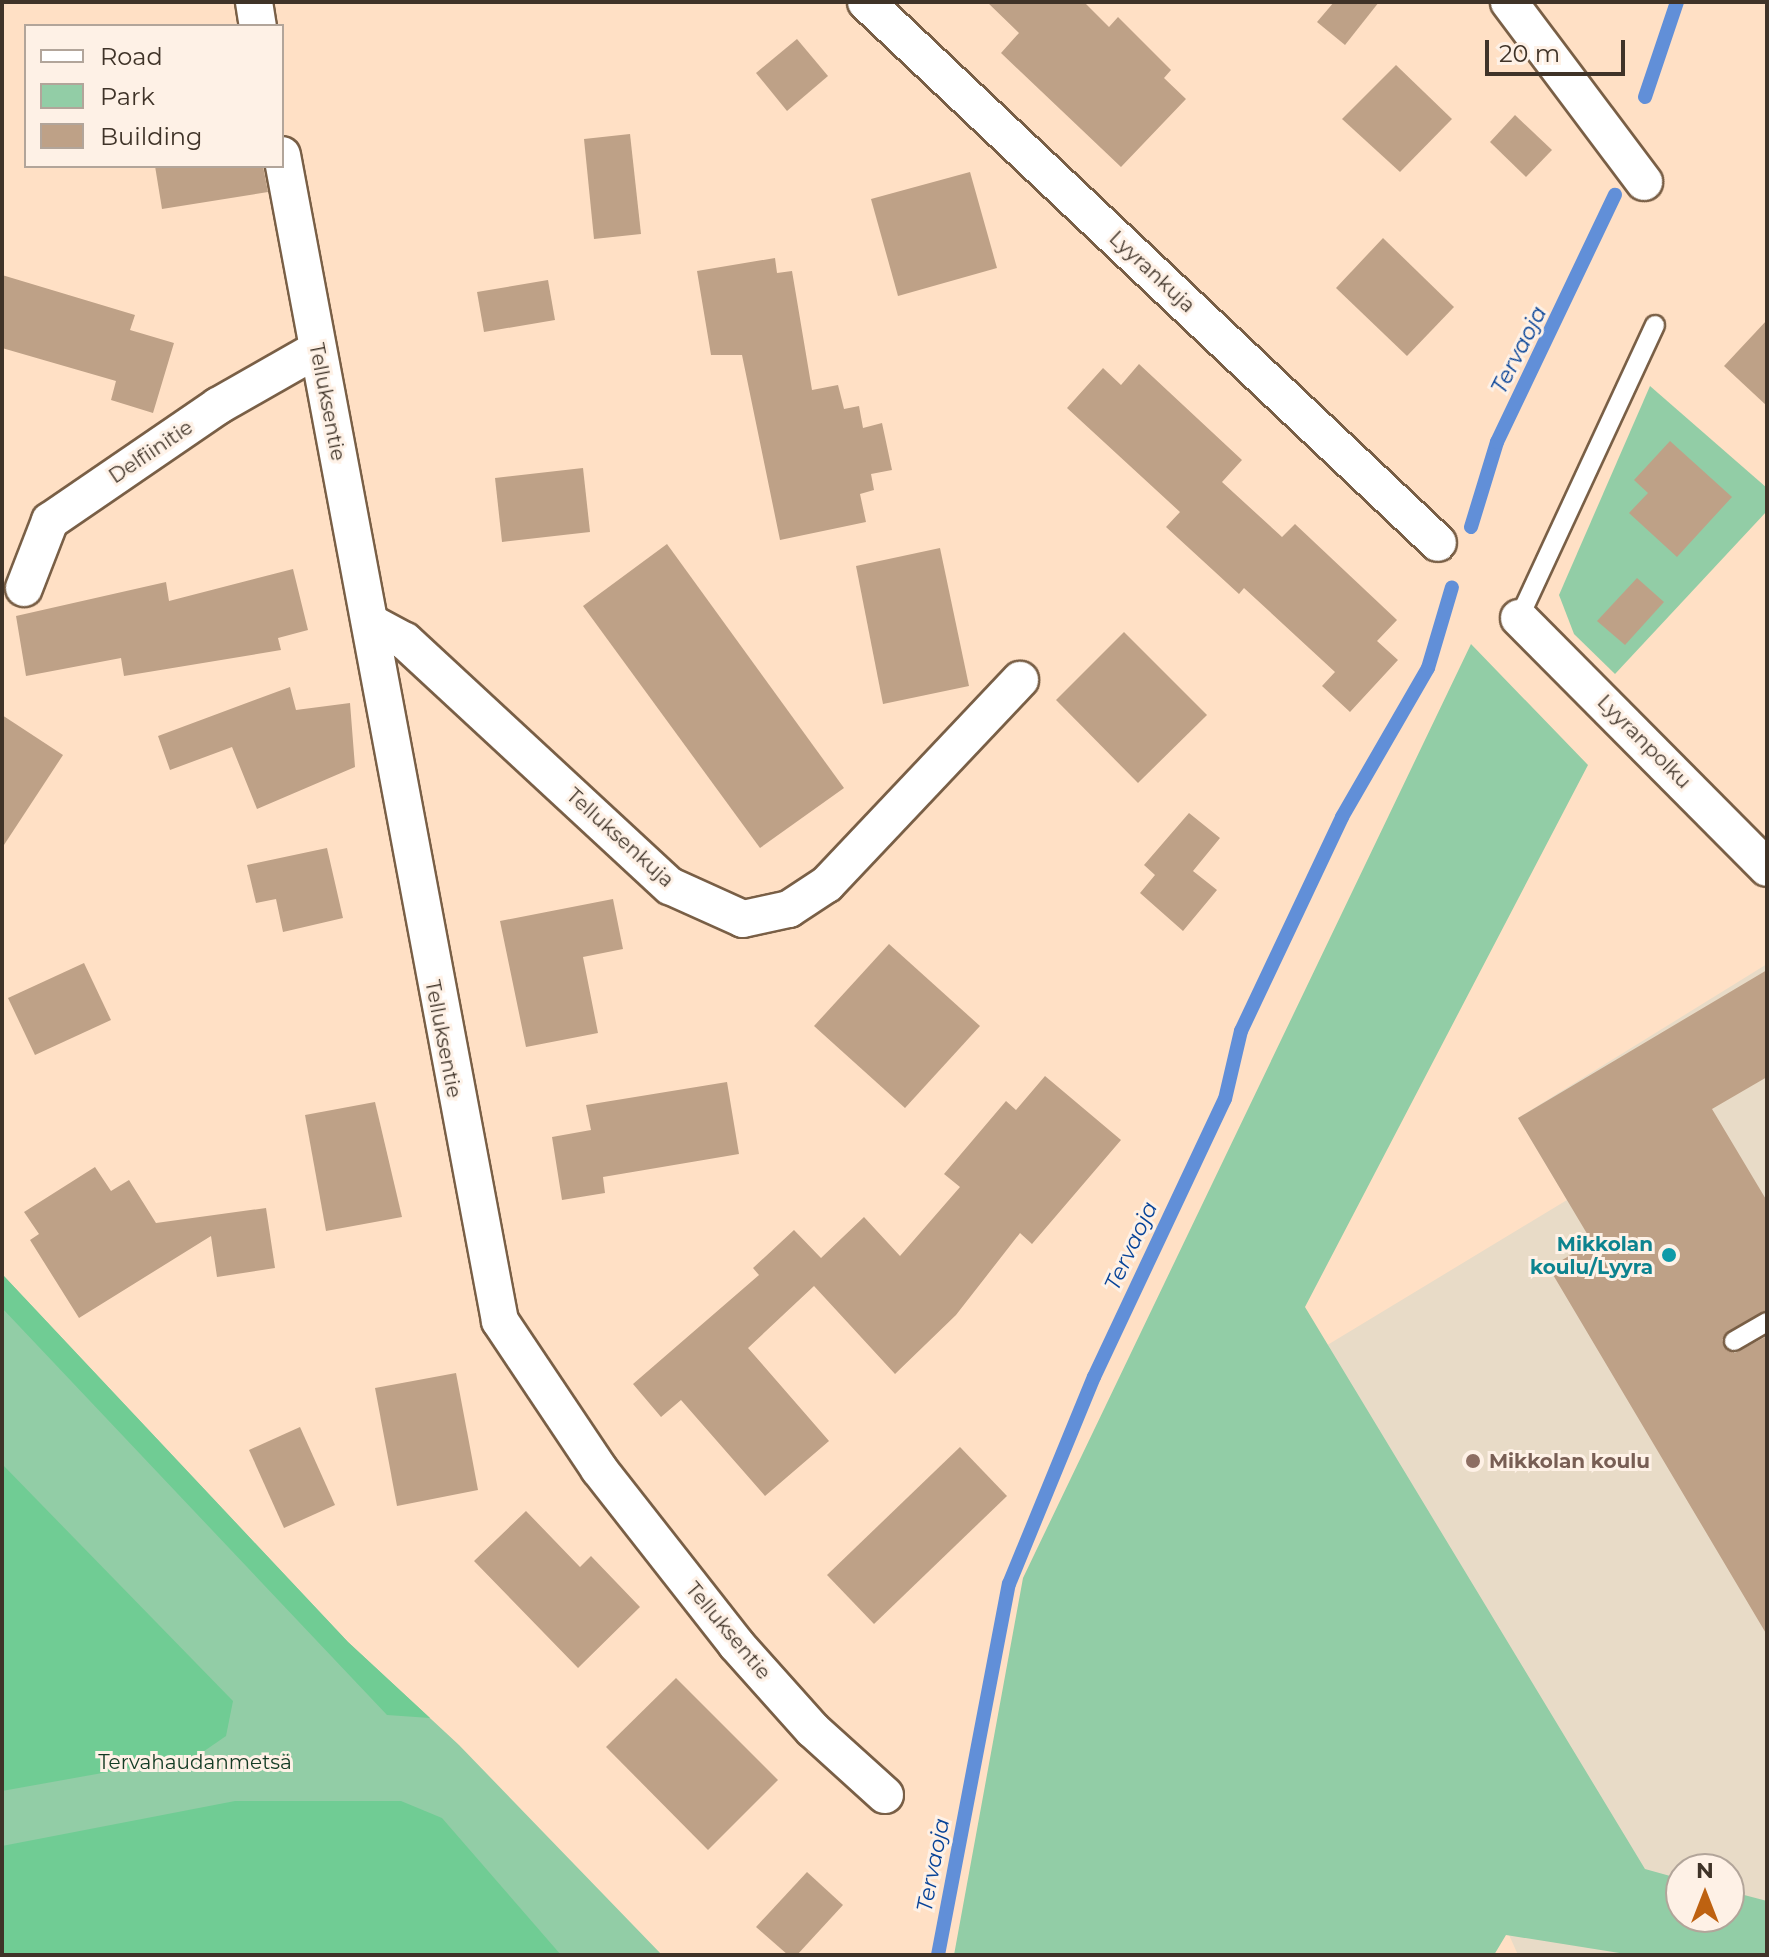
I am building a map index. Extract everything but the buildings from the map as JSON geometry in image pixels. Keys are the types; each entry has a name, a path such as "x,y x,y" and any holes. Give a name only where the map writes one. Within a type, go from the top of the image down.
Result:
{"street":[{"path":"254,2 258,24"},
{"name":"Lyyrankuja","path":"866,2 1438,543"},
{"path":"1509,2 1644,182"},
{"name":"Telluksentie","path":"284,166 316,350 371,623 436,1003 500,1321 599,1469 736,1644 813,1730 885,1795"},
{"name":"Delfiinitie","path":"24,588 50,521 218,406 316,350"},
{"name":"Lyyranpolku","path":"1519,618 1767,868"},
{"name":"Telluksenkuja","path":"371,623 405,641 670,886 743,919 789,909 827,884 1020,680"}],"lane":[{"path":"1519,618 1655,325"},
{"path":"1734,1341 1767,1322"}],"shaded area":[{"name":"Mikkolan koulu","path":"1767,964 1767,1955 1518,1955 1455,1814 1195,1425 1567,1200 1518,1118"}],"green space":[{"path":"1650,386 1767,488 1767,511 1615,674 1574,634 1559,595"},
{"path":"1471,644 1588,765 1305,1307 1645,1869 1665,1875 1665,1933 1745,1933 1745,1895 1767,1901 1767,1955 1632,1955 1506,1935 1494,1955 954,1955 1023,1578"},
{"name":"Tervahaudanmetsä","path":"2,1274 348,1642 459,1745 662,1955 2,1955"},
{"path":"2,1274 348,1642 430,1718 387,1715 2,1308"},
{"path":"2,1464 233,1701 226,1736 197,1756 2,1791"},
{"path":"235,1801 401,1801 442,1818 561,1955 2,1955 2,1846"}],"waterway":[{"name":"Tervaoja","path":"1645,97 1677,2"},
{"name":"Tervaoja","path":"1471,527 1497,442 1615,195"},
{"name":"Tervaoja","path":"938,1955 1009,1584 1094,1377 1225,1099 1241,1031 1342,817 1428,668 1452,587"}],"place":[{"name":"Mikkolan koulu/Lyyra","path":"1669,1255"},
{"name":"Mikkolan koulu","path":"1473,1461"}]}
